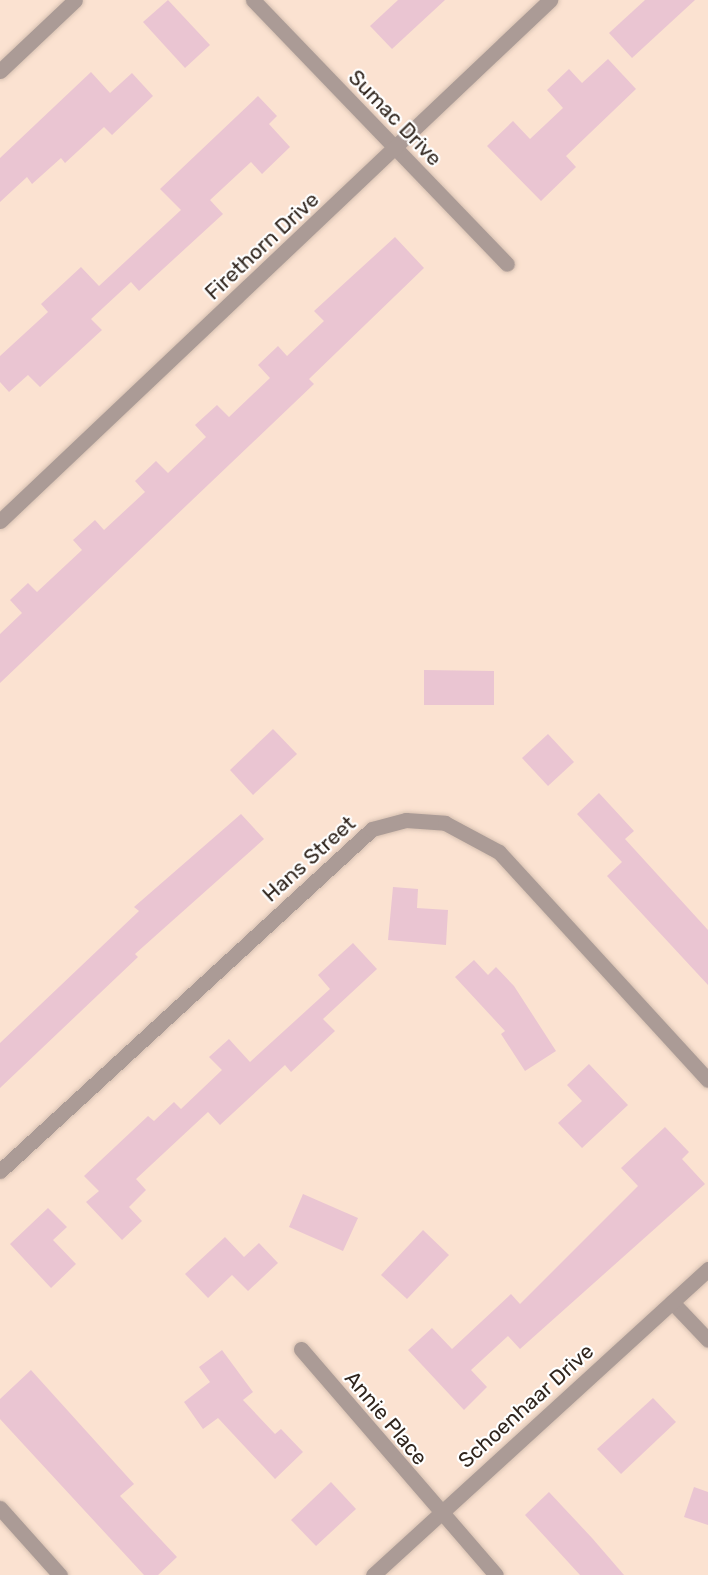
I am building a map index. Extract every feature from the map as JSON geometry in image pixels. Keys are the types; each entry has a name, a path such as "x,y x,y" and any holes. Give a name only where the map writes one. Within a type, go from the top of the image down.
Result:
{"street":[{"path":"0,71 75,0"},
{"name":"Sumac Drive","path":"253,0 507,264"},
{"name":"Firethorn Drive","path":"0,521 550,0"},
{"name":"Hans Street","path":"0,1171 372,829 406,820 445,823 499,852 708,1080"},
{"name":"Schoenhaar Drive","path":"373,1575 708,1269"},
{"path":"672,1302 708,1340"},
{"name":"Annie Place","path":"301,1349 440,1514 496,1575"},
{"path":"0,1508 60,1575"}],"building":[{"path":"168,0 210,45 185,68 143,22"},
{"path":"398,0 445,0 392,49 370,26"},
{"path":"645,0 695,0 632,58 609,33"},
{"path":"608,59 636,89 566,156 576,167 541,201 487,146 513,121 530,139 563,108 547,90 569,69 582,83"},
{"path":"91,72 110,93 132,73 153,96 112,135 104,127 65,163 61,158 32,184 27,177 0,202 0,158"},
{"path":"258,96 277,116 269,124 290,147 262,174 251,162 210,200 223,214 139,291 131,282 91,319 102,330 40,387 28,375 9,392 0,382 0,356 48,312 41,304 81,267 99,286 181,210 160,189"},
{"path":"395,237 424,268 309,379 314,384 0,683 0,634 22,613 10,600 28,583 37,592 82,550 73,540 95,520 104,530 145,492 135,481 156,461 168,473 206,437 195,425 217,405 229,417 270,378 258,365 278,346 287,356 324,321 314,311"},
{"path":"424,670 494,671 494,705 424,705"},
{"path":"273,729 297,754 253,795 230,770"},
{"path":"548,734 574,762 548,786 522,758"},
{"path":"599,793 634,831 625,839 708,930 708,985 607,876 622,862 577,814"},
{"path":"241,814 264,839 135,954 138,957 0,1088 0,1043 139,911 134,907"},
{"path":"393,887 418,889 417,908 448,910 446,945 388,940"},
{"path":"353,943 377,969 323,1019 335,1031 291,1072 285,1065 220,1125 208,1112 136,1179 146,1190 129,1207 142,1221 122,1240 86,1202 99,1191 84,1176 148,1116 154,1121 174,1102 181,1109 222,1070 209,1057 229,1039 250,1062 330,989 318,975"},
{"path":"474,960 488,975 496,967 514,986 556,1051 525,1071 501,1034 505,1031 455,977"},
{"path":"589,1064 628,1105 582,1148 558,1123 582,1101 567,1085"},
{"path":"665,1127 689,1152 682,1159 705,1184 520,1349 508,1336 471,1370 487,1387 464,1410 408,1350 432,1328 452,1349 511,1294 520,1304 638,1186 621,1168"},
{"path":"303,1194 358,1218 343,1251 289,1227"},
{"path":"48,1208 67,1227 53,1240 76,1264 51,1288 10,1244"},
{"path":"423,1230 449,1255 407,1299 381,1275"},
{"path":"225,1237 244,1257 259,1243 278,1263 248,1291 232,1275 208,1298 185,1274"},
{"path":"222,1350 253,1392 243,1400 275,1434 281,1429 303,1452 275,1479 218,1418 203,1429 184,1402 210,1382 199,1367"},
{"path":"31,1370 134,1484 120,1496 177,1557 158,1575 144,1575 0,1419 0,1399"},
{"path":"653,1398 676,1422 621,1474 597,1449"},
{"path":"331,1482 356,1509 316,1546 291,1520"},
{"path":"694,1487 708,1492 708,1525 684,1517"},
{"path":"549,1492 624,1575 580,1575 525,1515"}]}
